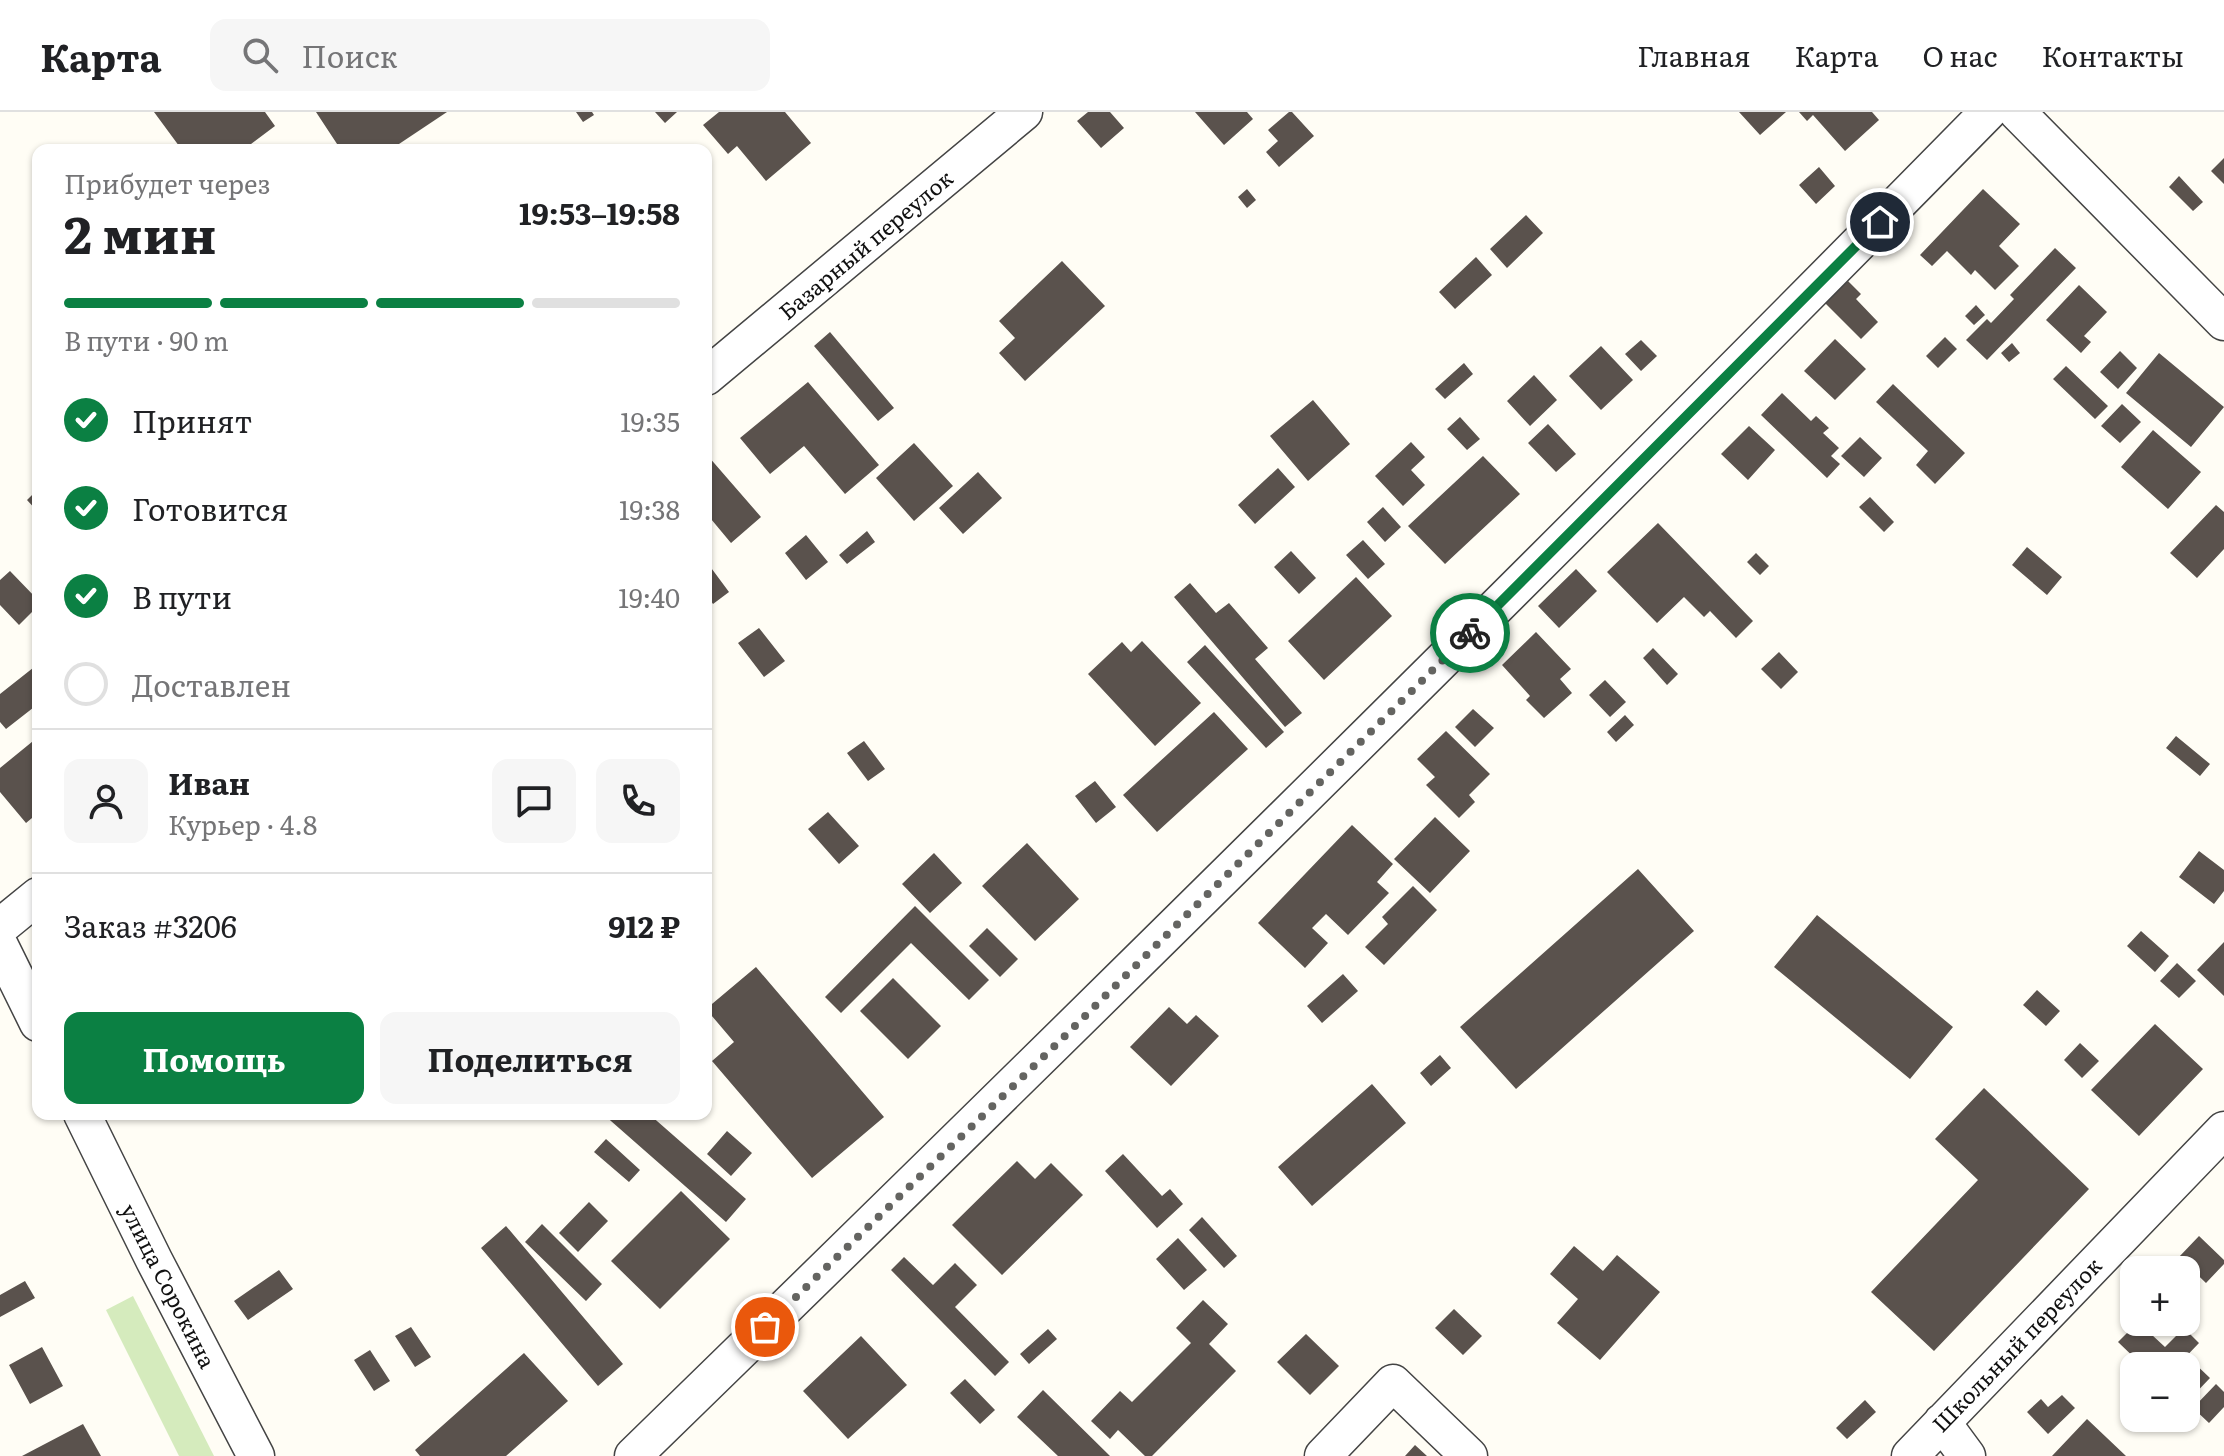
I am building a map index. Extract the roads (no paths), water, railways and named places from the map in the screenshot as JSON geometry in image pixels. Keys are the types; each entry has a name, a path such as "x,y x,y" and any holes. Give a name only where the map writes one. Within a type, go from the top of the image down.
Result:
{"street":[{"name":"Базарный переулок","path":"712,372 1024,112"},
{"path":"633,1456 1094,1007 1728,376 1988,112"},
{"path":"2017,112 2224,322"},
{"path":"0,927 32,901"},
{"path":"0,946 32,1011"},
{"name":"улица Сорокина","path":"85,1120 256,1456"},
{"name":"Школьный переулок","path":"1910,1456 2224,1130"},
{"path":"1323,1456 1393,1383 1469,1456"},
{"path":"1942,1422 1967,1456"}]}
